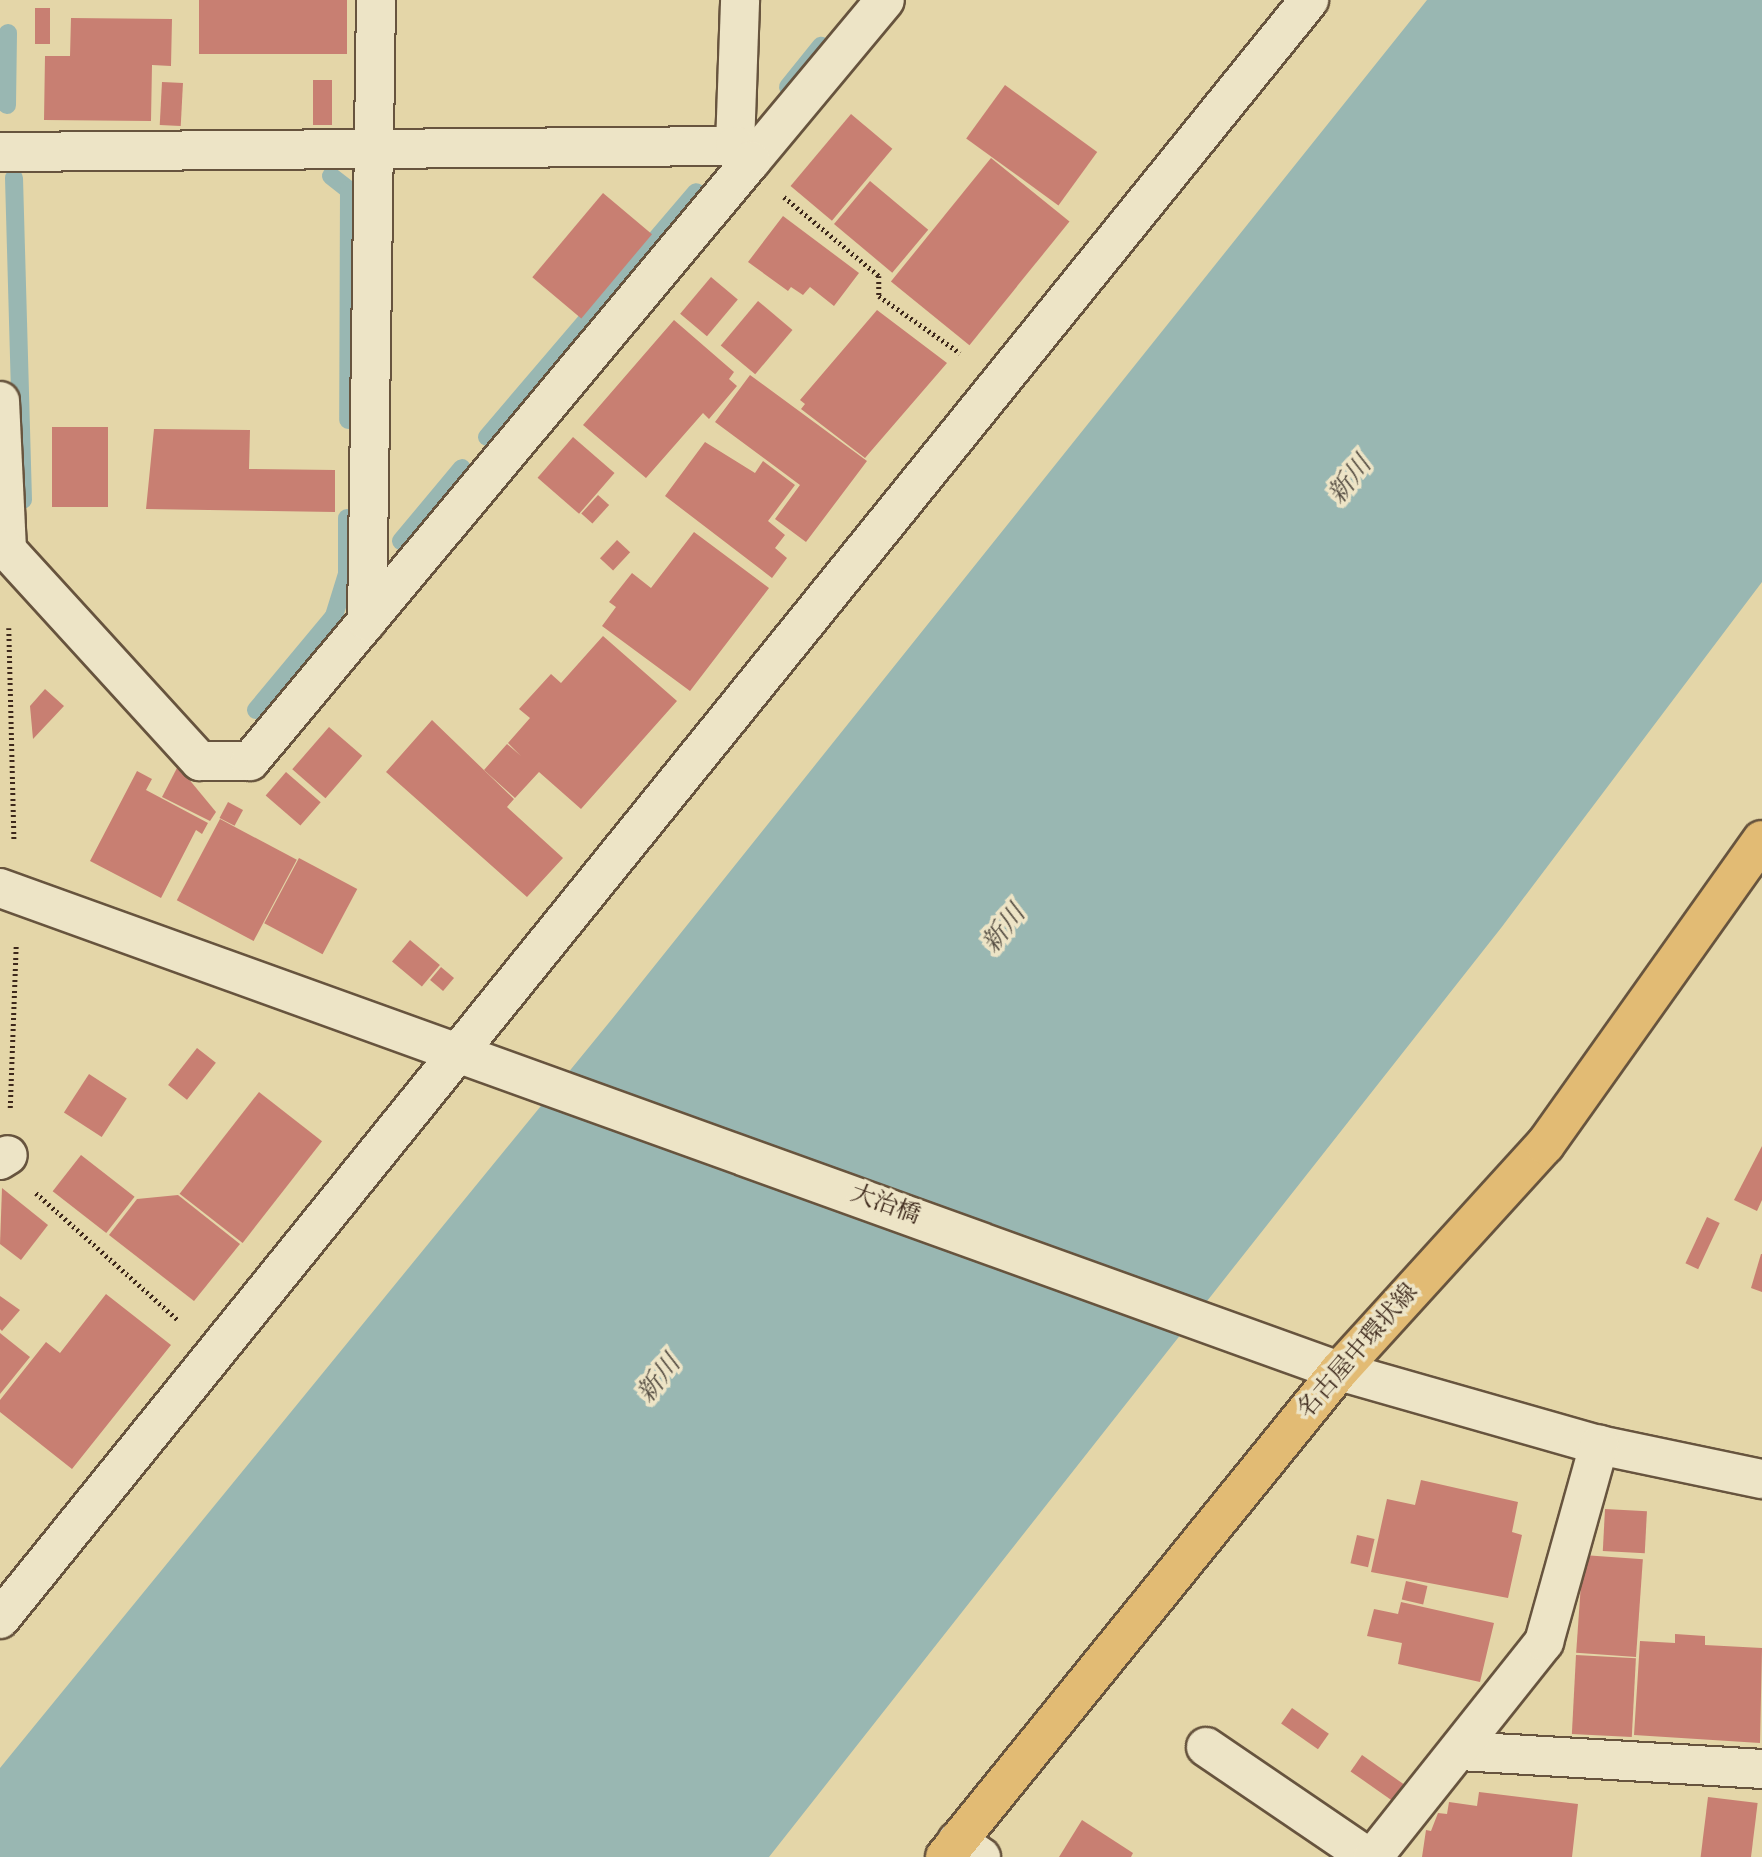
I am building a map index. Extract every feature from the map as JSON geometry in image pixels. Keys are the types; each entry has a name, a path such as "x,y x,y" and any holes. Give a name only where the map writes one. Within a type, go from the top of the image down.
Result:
{"main road":[{"name":"名古屋中環状線","path":"961,1852 1339,1371 1545,1144 1762,840"}],"street":[{"path":"367,621 376,149 376,0"},
{"path":"740,0 744,158"},
{"path":"0,401 7,550 200,761 250,761 744,158 885,0"},
{"path":"0,1619 217,1354 471,1056 1000,382 1309,0"},
{"path":"0,152 376,149 744,158"},
{"name":"大治橋","path":"0,888 1339,1371 1600,1445 1762,1479"},
{"path":"1206,1746 1371,1857 1461,1751 1545,1642 1600,1445"},
{"path":"1461,1751 1762,1769"}],"path":[{"path":"744,158 879,276 879,296 1000,382"},
{"path":"7,550 14,844"},
{"path":"16,934 4,1157 14,1174 217,1354"}],"water":[{"name":"新川","path":"1427,0 1762,0 1762,582 1501,928 769,1857 0,1857 0,1768 612,1019"}],"building":[{"path":"199,0 347,0 347,54 199,54"},
{"path":"35,8 50,8 50,44 35,44"},
{"path":"71,18 172,19 171,66 152,65 151,121 44,120 45,56 70,56"},
{"path":"313,80 332,80 332,125 313,125"},
{"path":"162,82 183,83 181,126 160,125"},
{"path":"1005,85 1097,152 1058,205 966,138"},
{"path":"851,114 892,149 832,221 791,186"},
{"path":"991,158 1069,222 969,345 891,282"},
{"path":"870,181 928,230 892,273 834,224"},
{"path":"603,193 652,234 581,318 532,277"},
{"path":"783,216 859,273 834,306 810,287 803,295 791,287 788,291 748,262"},
{"path":"711,277 738,299 707,336 680,314"},
{"path":"758,301 792,330 755,374 721,345"},
{"path":"877,310 947,363 865,458 801,409 805,404 800,400"},
{"path":"674,320 734,372 729,379 737,386 709,419 703,413 646,478 583,425"},
{"path":"750,375 867,461 806,542 775,519 800,485 715,422"},
{"path":"52,427 108,427 108,507 52,507"},
{"path":"154,429 250,430 249,469 335,470 335,512 146,509"},
{"path":"573,437 615,473 579,514 538,478"},
{"path":"705,442 755,473 763,461 795,485 768,521 785,535 775,548 787,558 772,578 665,496"},
{"path":"598,495 609,505 592,524 581,514"},
{"path":"694,532 769,588 690,691 602,626 616,607 609,602 632,573 651,588"},
{"path":"617,540 630,552 613,571 600,558"},
{"path":"603,636 677,701 581,809 539,772 515,798 484,770 507,744 521,756 508,743 530,718 519,709 551,674 561,683"},
{"path":"45,689 64,706 33,739 30,706"},
{"path":"432,720 514,799 507,807 563,858 527,897 386,772"},
{"path":"329,727 362,756 325,798 292,769"},
{"path":"178,766 216,812 210,821 162,797"},
{"path":"137,771 152,779 146,790 208,823 202,834 196,830 161,898 90,861"},
{"path":"286,772 321,802 300,826 266,795"},
{"path":"228,802 243,810 235,826 220,818"},
{"path":"220,819 297,860 254,941 177,900"},
{"path":"299,858 357,889 323,954 264,923"},
{"path":"410,940 440,965 422,987 392,961"},
{"path":"441,967 454,978 443,991 430,980"},
{"path":"197,1048 216,1063 187,1100 168,1085"},
{"path":"89,1074 127,1099 102,1137 64,1113"},
{"path":"259,1092 322,1141 243,1243 180,1194"},
{"path":"1762,1146 1762,1200 1757,1211 1734,1200"},
{"path":"81,1155 135,1197 106,1233 53,1191"},
{"path":"2,1188 48,1225 21,1260 0,1244"},
{"path":"178,1195 240,1244 194,1301 109,1235 137,1199"},
{"path":"1707,1217 1720,1223 1698,1269 1685,1263"},
{"path":"1762,1254 1762,1292 1751,1288"},
{"path":"106,1294 171,1345 72,1469 0,1412 0,1400 46,1342 60,1353"},
{"path":"0,1296 20,1310 2,1331 0,1329"},
{"path":"0,1333 30,1357 0,1394"},
{"path":"1421,1480 1518,1502 1512,1532 1522,1535 1508,1598 1371,1572 1387,1499 1415,1505"},
{"path":"1605,1509 1647,1511 1645,1553 1603,1551"},
{"path":"1357,1535 1375,1539 1368,1567 1350,1563"},
{"path":"1583,1555 1643,1559 1636,1657 1576,1653"},
{"path":"1406,1581 1427,1586 1423,1604 1402,1600"},
{"path":"1401,1602 1494,1623 1480,1682 1398,1664 1402,1643 1367,1636 1374,1609 1398,1614"},
{"path":"1675,1634 1705,1636 1705,1645 1762,1648 1760,1743 1634,1735 1640,1641 1675,1643"},
{"path":"1576,1655 1636,1658 1632,1737 1572,1734"},
{"path":"1292,1708 1329,1734 1318,1749 1281,1724"},
{"path":"1362,1755 1404,1784 1392,1801 1351,1771"},
{"path":"1479,1792 1578,1804 1572,1857 1422,1857 1426,1830 1431,1831 1438,1813 1447,1814 1449,1802 1477,1806"},
{"path":"1708,1797 1758,1803 1751,1857 1701,1857"},
{"path":"1082,1820 1133,1853 1131,1857 1059,1857"}],"waterway":[{"path":"7,105 8,33"},
{"path":"788,87 821,46"},
{"path":"331,176 349,190 348,420"},
{"path":"14,178 23,500"},
{"path":"487,437 696,192"},
{"path":"401,541 462,468"},
{"path":"256,710 334,616 347,574 347,518"}]}
